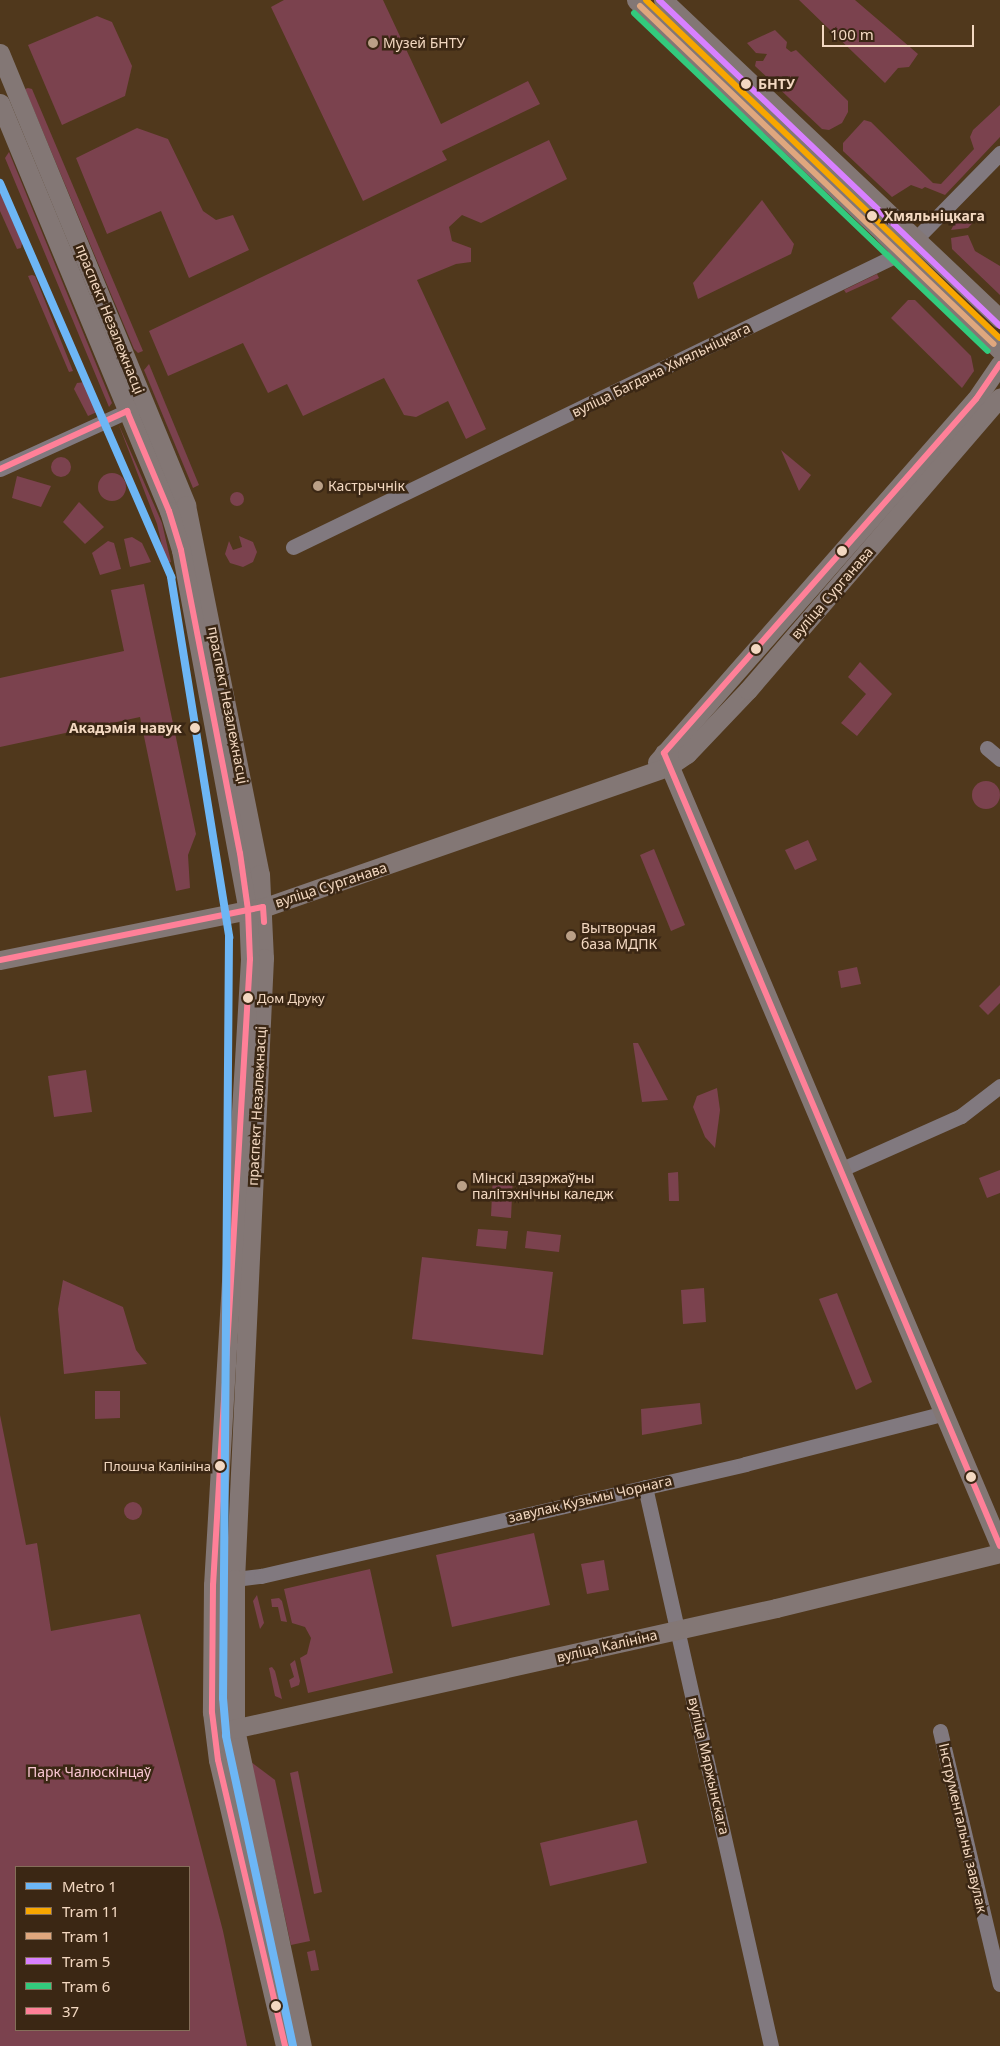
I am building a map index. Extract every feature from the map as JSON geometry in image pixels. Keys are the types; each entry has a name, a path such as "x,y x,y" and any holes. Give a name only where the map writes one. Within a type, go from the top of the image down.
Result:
{"main road":[{"path":"636,0 903,252 1000,350"},
{"path":"664,0 1000,319"},
{"name":"праспект Незалежнасці","path":"0,54 186,505 195,539 239,759 256,908 264,958 235,1579 235,1729 302,2046"},
{"name":"праспект Незалежнасці","path":"0,103 169,511 181,550 256,908 250,959 213,1585 213,1734 285,2046"},
{"name":"вуліца Сурганава","path":"0,960 256,908 651,772 667,760 976,399 1000,364"},
{"name":"вуліца Сурганава","path":"667,760 687,754 748,690 1000,397"},
{"path":"667,760 842,1168 1000,1546"},
{"name":"вуліца Калініна","path":"213,1734 678,1630 1000,1553"}],"street":[{"name":"вуліца Багдана Хмяльніцкага","path":"293,547 903,252 1000,153"},
{"path":"0,469 145,404"},
{"path":"987,748 1000,760"},
{"path":"842,1168 961,1116 1000,1086"},
{"name":"завулак Кузьмы Чорнага","path":"235,1579 261,1576 645,1487 945,1413"},
{"name":"вуліца Мяржынскага","path":"645,1487 771,2046"},
{"name":"Інструментальны завулак","path":"940,1731 1000,1984"}],"green space":[{"path":"284,0 383,0 441,124 528,81 540,104 442,151 447,160 363,201 271,7"},
{"path":"799,0 855,0 918,54 909,67 898,68 885,83"},
{"path":"97,16 112,22 132,66 125,96 62,125 28,45"},
{"path":"775,30 787,42 786,48 791,52 796,50 848,101 848,112 842,123 829,130 822,129 755,66 756,61 763,61 767,54 756,53 747,43"},
{"path":"25,89 32,89 143,351 138,353 134,349"},
{"path":"1000,105 1000,137 945,195 925,187 922,189 911,185 892,197 843,151 843,143 864,120 871,122 933,183 941,184 974,149 970,137 973,130"},
{"path":"137,128 168,139 203,211 216,220 233,215 249,250 189,278 161,211 107,234 76,158"},
{"path":"549,140 567,179 481,223 462,215 449,227 452,241 471,248 471,262 456,264 417,280 486,429 466,439 448,401 416,417 404,415 384,378 303,416 287,384 268,393 243,343 168,376 149,331"},
{"path":"9,152 112,403 109,407 5,158"},
{"path":"0,192 22,243 21,248 17,249 0,211"},
{"path":"762,200 794,244 791,254 698,299 693,283"},
{"path":"969,213 978,217 968,228 951,230 957,219"},
{"path":"968,235 975,251 1000,266 1000,295 952,249 951,238"},
{"path":"877,274 879,278 846,293 844,290"},
{"path":"28,276 35,276 73,371 69,372"},
{"path":"908,300 915,300 971,356 974,371 962,388 891,318"},
{"path":"149,364 199,485 193,488 144,370"},
{"path":"85,382 97,412 88,416 74,389 77,383"},
{"path":"118,423 162,523 171,562 166,563 157,524"},
{"path":"781,450 811,475 799,491"},
{"path":"61,457 68,460 71,467 68,474 61,477 54,474 51,467 54,460"},
{"path":"112,473 122,477 126,487 122,497 112,501 102,497 98,487 102,477"},
{"path":"17,476 51,486 41,507 12,498"},
{"path":"234,492 240,492 244,499 240,506 234,506 230,502 230,496"},
{"path":"79,502 104,527 85,544 63,522"},
{"path":"239,536 253,542 257,552 253,562 243,567 230,563 225,554 229,541 233,550 242,547"},
{"path":"132,537 142,543 151,562 130,567 124,539"},
{"path":"108,541 114,543 121,569 100,575 92,553"},
{"path":"144,584 196,834 188,855 190,888 176,891 140,717 0,747 0,678 124,651 111,590"},
{"path":"860,662 892,694 857,736 841,723 866,694 848,677"},
{"path":"986,781 996,785 1000,795 996,805 986,809 976,805 972,795 976,785"},
{"path":"808,840 817,860 795,870 785,850"},
{"path":"654,849 685,925 671,931 640,855"},
{"path":"857,967 861,984 841,988 838,971"},
{"path":"1000,985 1000,1003 988,1015 979,1006"},
{"path":"633,1043 638,1043 668,1100 642,1102"},
{"path":"86,1070 92,1112 54,1117 48,1076"},
{"path":"717,1088 720,1110 715,1148 705,1137 693,1107 697,1096"},
{"path":"1000,1170 1000,1193 987,1198 979,1178"},
{"path":"678,1172 679,1201 669,1201 668,1173"},
{"path":"493,1174 513,1175 511,1218 491,1216"},
{"path":"478,1229 508,1231 506,1249 476,1246"},
{"path":"527,1231 561,1235 559,1252 525,1248"},
{"path":"422,1257 553,1272 543,1355 412,1339"},
{"path":"63,1280 123,1307 136,1350 147,1364 64,1374 58,1309"},
{"path":"704,1288 706,1322 683,1324 681,1290"},
{"path":"837,1293 872,1382 856,1390 819,1299"},
{"path":"95,1391 120,1391 120,1418 95,1419"},
{"path":"700,1403 702,1424 642,1435 641,1409"},
{"name":"Парк Чалюскінцаў","path":"0,1415 26,1545 37,1543 51,1631 140,1614 223,1931 247,2046 0,2046"},
{"path":"133,1502 139,1505 142,1511 139,1517 133,1520 127,1517 124,1511 127,1505"},
{"path":"534,1533 550,1605 452,1627 436,1555"},
{"path":"604,1560 609,1590 587,1594 581,1564"},
{"path":"370,1569 393,1673 308,1693 300,1658 307,1654 311,1638 305,1627 292,1623 284,1589"},
{"path":"257,1595 264,1623 260,1629 253,1601"},
{"path":"279,1598 282,1601 287,1622 281,1621 278,1607 272,1607 271,1599"},
{"path":"295,1660 300,1681 299,1685 291,1688 289,1680 294,1677 290,1664"},
{"path":"272,1667 275,1671 282,1699 275,1696 269,1668"},
{"path":"251,1762 275,1780 310,1941 291,1945"},
{"path":"298,1771 322,1892 314,1894 290,1773"},
{"path":"637,1820 647,1863 550,1886 540,1843"},
{"path":"315,1950 319,1970 311,1971 307,1952"}],"metro line":[{"name":"1","path":"0,183 171,577 229,937 223,1698 226,1736 293,2046"}],"tram line":[{"name":"11","path":"646,0 1000,338"},
{"name":"5","path":"659,0 1000,326"},
{"name":"1","path":"640,6 994,344"},
{"name":"6","path":"634,13 988,351"}],"transit line":[{"name":"37","path":"1000,364 976,399 664,753 1000,1546"},
{"name":"37","path":"0,469 127,411 169,511 181,550 240,853 248,910 250,959 213,1585 212,1712 218,1760 285,2046"},
{"name":"37","path":"0,960 263,907 264,922"}],"place":[{"name":"Музей БНТУ","path":"373,43"},
{"name":"БНТУ","path":"746,84"},
{"name":"Хмяльніцкага","path":"872,216"},
{"name":"Кастрычнік","path":"318,486"},
{"name":"Акадэмія навук","path":"195,728"},
{"name":"Вытворчая база МДПК","path":"571,936"},
{"name":"Дом Друку","path":"248,998"},
{"name":"Мінскі дзяржаўны палітэхнічны каледж","path":"462,1186"},
{"name":"Плошча Калініна","path":"220,1466"}]}
